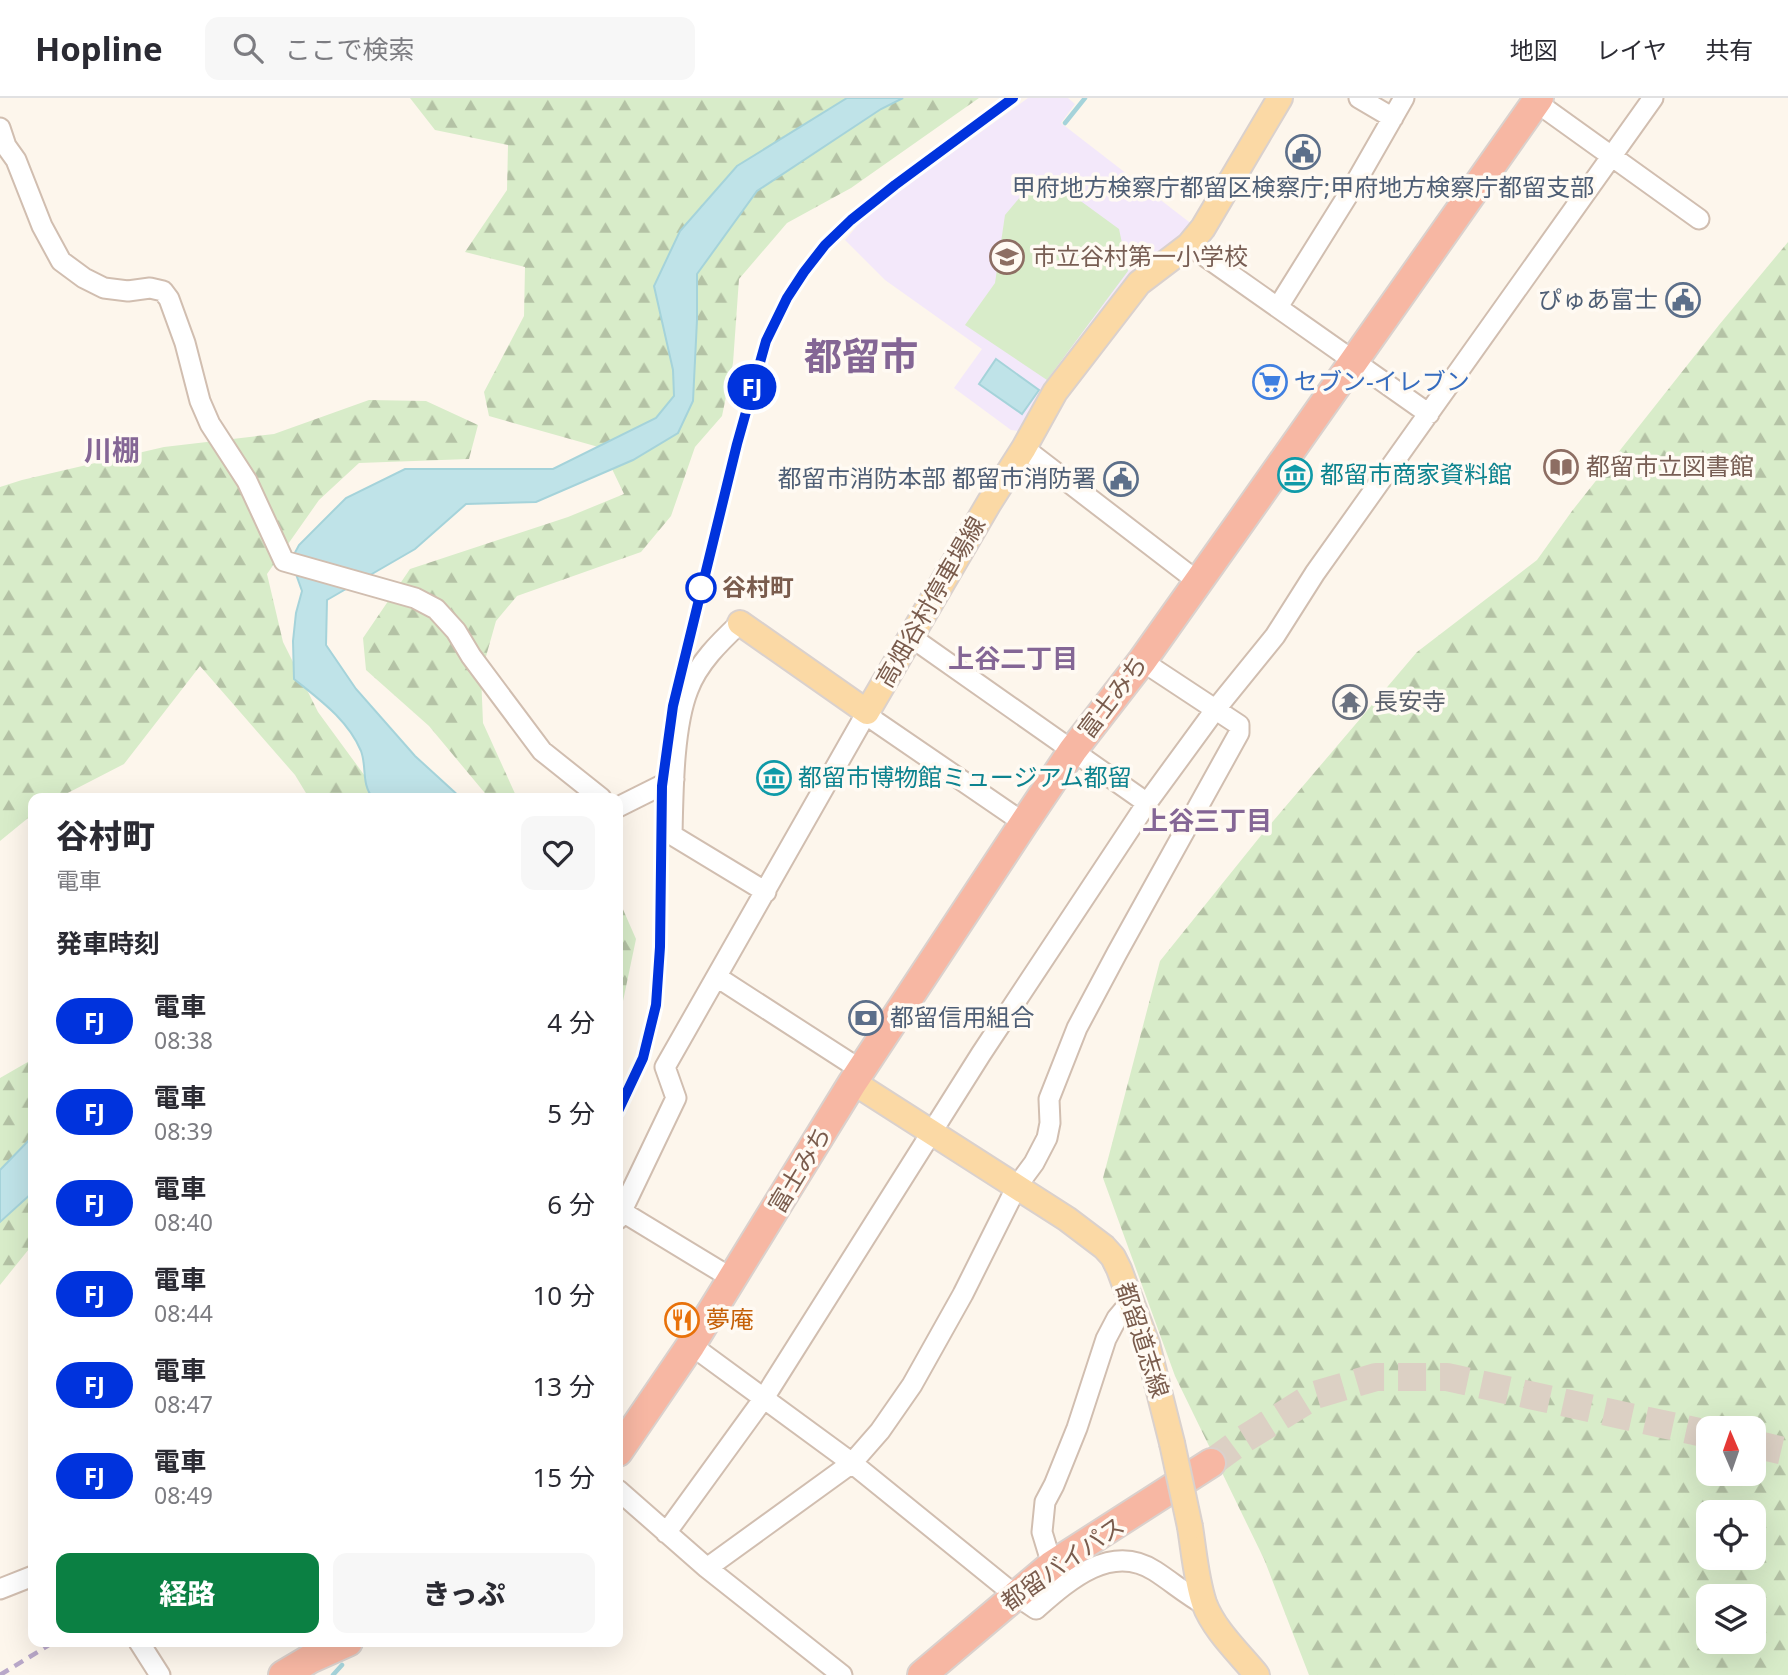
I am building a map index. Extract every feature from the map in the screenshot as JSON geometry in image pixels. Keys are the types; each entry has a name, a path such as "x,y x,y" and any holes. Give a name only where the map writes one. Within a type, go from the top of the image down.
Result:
{"highway":[{"name":"富士みち","path":"623,1445 733,1279 857,1076 1073,750 1142,660 1538,100"},
{"name":"都留バイパス","path":"922,1675 1052,1566 1211,1463"},
{"path":"283,1675 337,1647"}],"main road":[{"name":"高畑谷村停車場線","path":"740,623 867,712 1055,392 1139,283 1189,245 1207,222 1280,98"},
{"name":"都留道志線","path":"857,1076 932,1132 1093,1237 1113,1257 1147,1344 1172,1443 1205,1605 1215,1622 1257,1675"}],"street":[{"path":"1359,98 1393,118"},
{"path":"1278,307 1404,98"},
{"path":"666,1533 764,1398 932,1132 1147,803 1215,710 1275,636 1315,573 1653,98"},
{"path":"1538,100 1699,219"},
{"path":"0,128 6,146 16,160 42,226 61,261 84,278 104,288 128,291 150,288 163,291 169,299 185,343 196,390 210,424 247,481 281,558 291,565 415,598 436,609 456,631 471,656 542,751 595,793"},
{"path":"1189,245 1429,414"},
{"path":"1024,448 1197,581"},
{"path":"740,623 719,642 699,668 687,691 674,779 672,835 766,892"},
{"path":"911,637 1147,803"},
{"path":"707,1568 852,1463 880,1431 912,1385 963,1294 1017,1186 1034,1163 1047,1138 1050,1123 1049,1099 1077,1028 1239,733 1239,725 1142,660"},
{"path":"623,1207 676,1098 665,1068 867,712 875,721 1024,823"},
{"path":"623,804 674,779"},
{"path":"717,977 857,1076"},
{"path":"623,1217 733,1279"},
{"path":"1052,1566 1042,1532 1045,1502 1077,1429 1106,1339 1117,1318 1132,1300"},
{"path":"691,1345 852,1463 1036,1609 1070,1580 1087,1570 1120,1561 1133,1561 1154,1570 1205,1605"},
{"path":"623,1494 707,1568 842,1675"},
{"path":"0,1590 28,1578"},
{"path":"142,1647 160,1675"}],"shaded area":[{"name":"市立谷村第一小学校","path":"1028,98 1068,98 1075,104 1061,123 1193,225 1132,274 1108,302 1018,431 1011,430 954,388 982,349 885,280 845,240 864,218"}],"green space":[{"path":"410,98 979,98 851,188 787,223 739,279 733,363 722,416 695,447 671,516 641,552 517,596 496,621 481,674 483,723 515,793 485,793 429,726 366,670 363,638 410,569 568,517 624,494 602,448 489,416 484,392 524,316 525,267 465,252 507,190 508,145 435,130"},
{"path":"1045,175 1119,229 1128,271 1047,380 965,325 995,283 1005,215 1037,177"},
{"path":"1788,242 1788,1675 1309,1675 1264,1559 1175,1376 1103,1178 1160,961 1263,833 1417,652 1537,560 1572,511"},
{"path":"369,400 426,401 478,425 469,459 359,463 319,500 267,574 283,642 318,712 377,793 306,793 295,775 200,666 124,764 68,793 28,793 28,818 0,841 0,487 164,447 274,434"},
{"path":"623,909 636,939 623,1001"},
{"path":"28,1062 28,1250 0,1285 0,1078"}],"water":[{"path":"847,98 903,98 881,109 757,191 697,274 693,401 678,433 633,460 536,502 466,504 415,549 327,600 326,645 356,689 415,756 456,793 369,793 363,757 349,730 332,711 294,679 293,641 302,591 291,560 299,545 346,498 405,469 553,469 656,418 674,396 673,370 654,286 680,231 737,166"},
{"path":"996,359 1039,390 1022,414 979,384"},
{"path":"28,1141 28,1197 0,1222 0,1170"}],"waterway":[{"path":"1065,123 1085,98"},
{"path":"333,1675 342,1665"}],"tunnel":[{"path":"1211,1463 1315,1395 1376,1377 1447,1377 1696,1431"},
{"path":"1766,1447 1788,1452"}],"railway":[{"path":"623,1100 643,1058 656,1005 660,946 662,786 673,706 737,444 766,341 787,297 825,245 879,197 1013,98"},
{"path":"0,1675 46,1647"}],"train":[{"name":"FJ","path":"623,1101 643,1058 656,1005 660,947 662,786 673,706 737,444 766,341 787,298 825,245 879,197 1013,98"}],"place":[{"name":"甲府地方検察庁都留区検察庁;甲府地方検察庁都留支部","path":"1303,152"},
{"name":"市立谷村第一小学校","path":"1007,257"},
{"name":"ぴゅあ富士","path":"1683,300"},
{"name":"セブン-イレブン","path":"1270,382"},
{"name":"都留市立図書館","path":"1561,467"},
{"name":"都留市商家資料館","path":"1295,475"},
{"name":"都留市消防本部 都留市消防署","path":"1121,479"},
{"name":"谷村町","path":"701,588"},
{"name":"長安寺","path":"1350,702"},
{"name":"都留市博物館ミュージアム都留","path":"774,778"},
{"name":"都留信用組合","path":"866,1018"},
{"name":"夢庵","path":"682,1320"}],"district":[{"name":"都留市","path":"861,357"},
{"name":"川棚","path":"112,450"},
{"name":"上谷二丁目","path":"1013,659"},
{"name":"上谷三丁目","path":"1207,821"}]}
